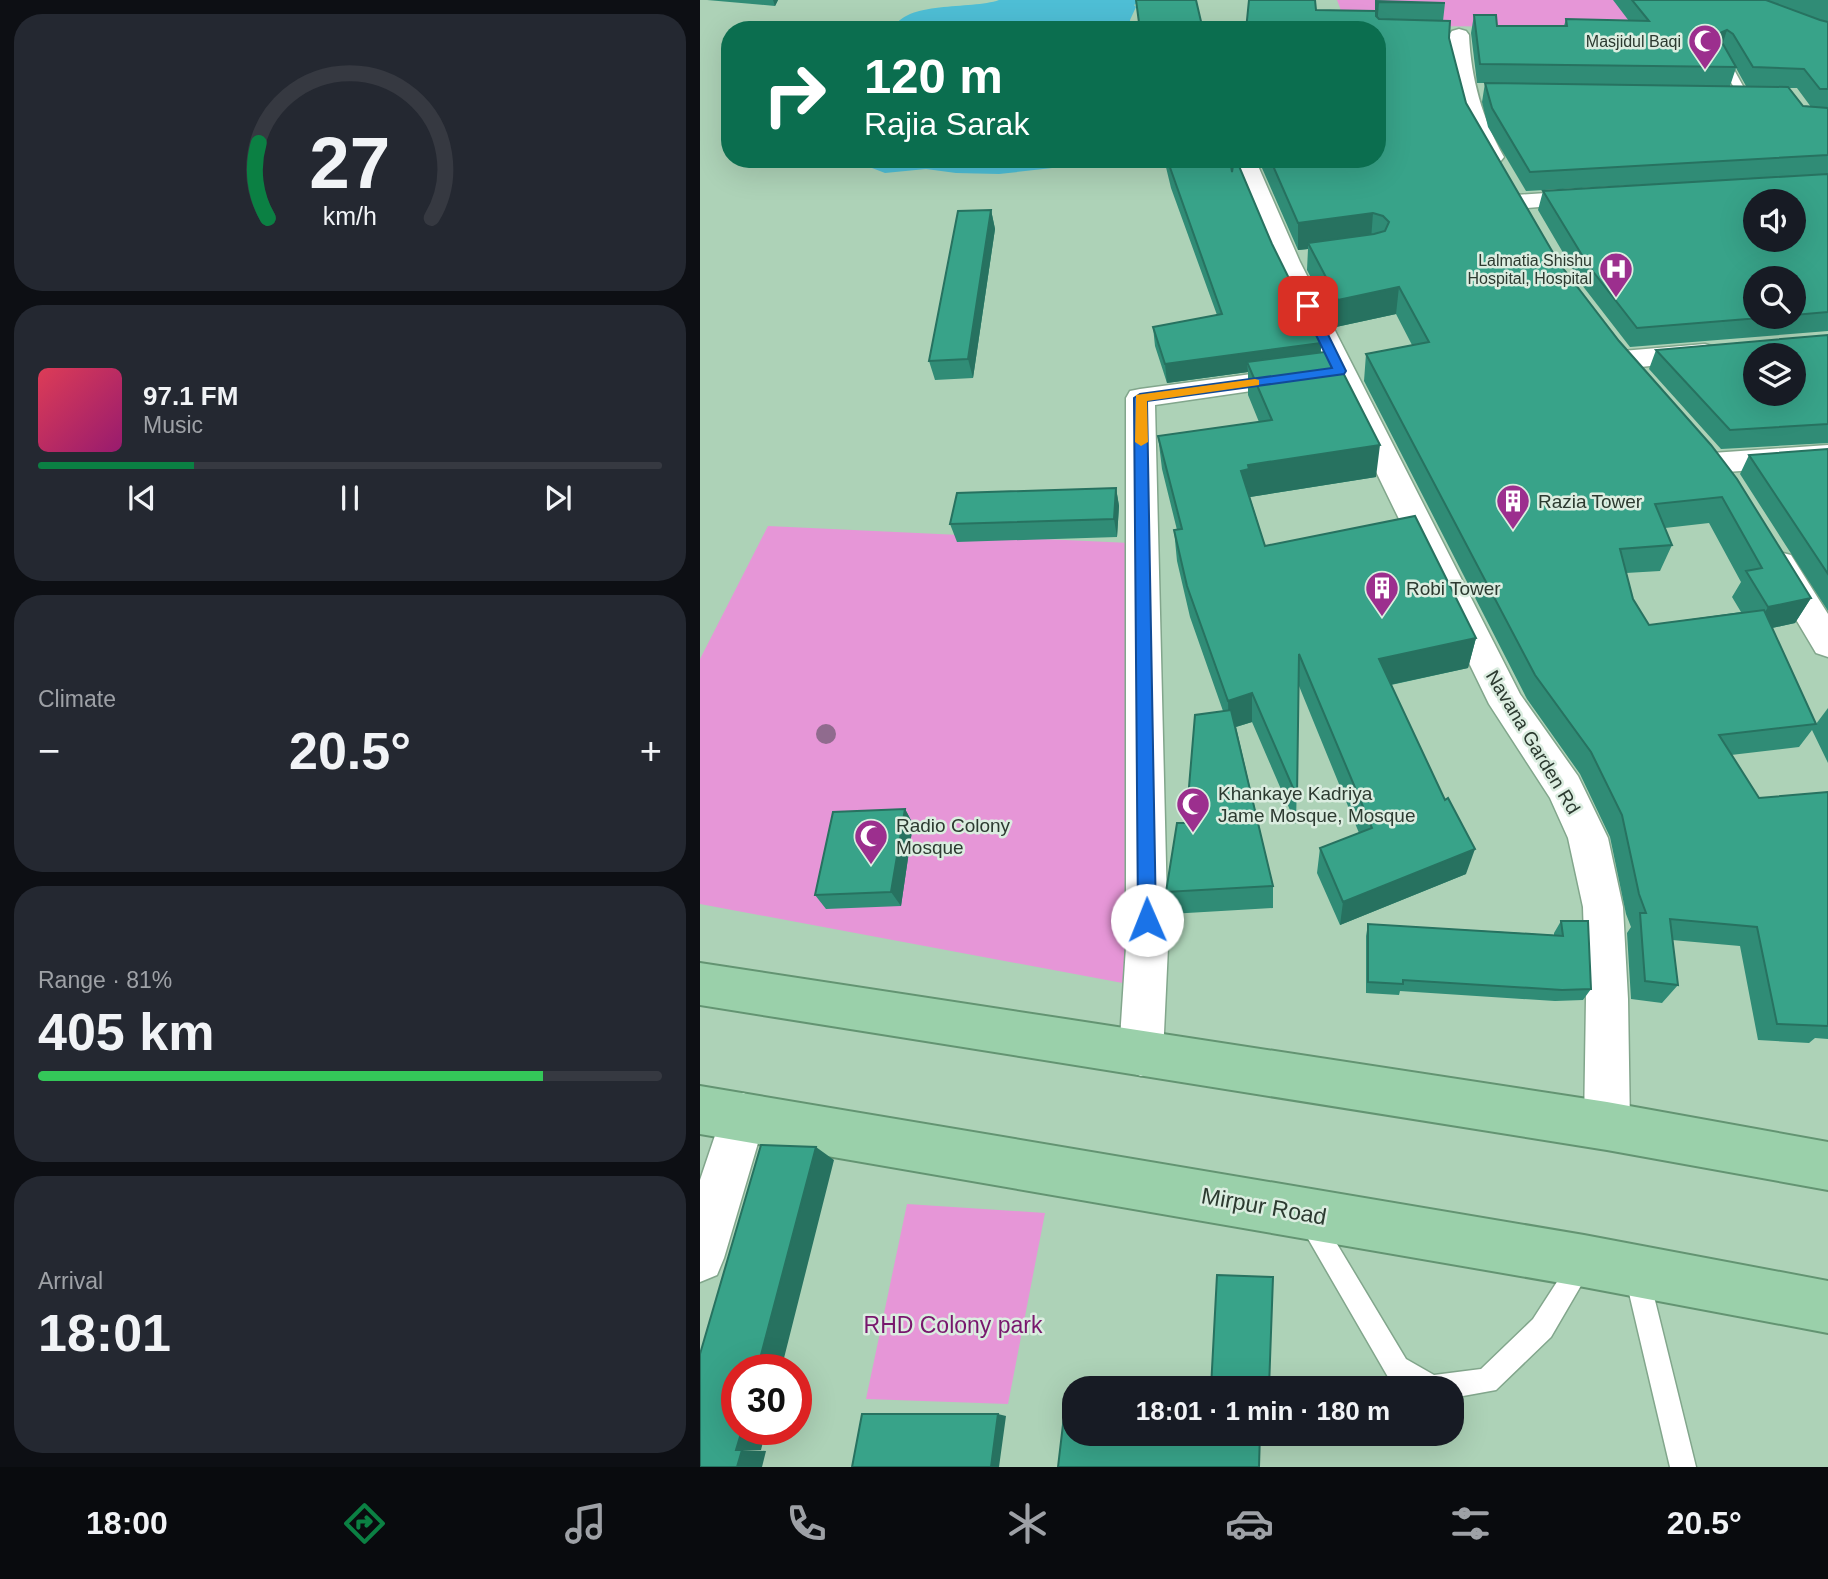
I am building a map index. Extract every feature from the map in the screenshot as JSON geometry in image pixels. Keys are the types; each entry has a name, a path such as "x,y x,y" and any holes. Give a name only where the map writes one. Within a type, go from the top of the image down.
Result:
{"highway":[{"path":"700,984 1607,1126 1828,1166"},
{"name":"Mirpur Road","path":"722,1113 1636,1270 1828,1307"}],"street":[{"path":"1455,37 1475,128 1522,213 1611,196"},
{"path":"1465,92 1493,92"},
{"path":"1715,95 1765,96"},
{"name":"Navana Garden Rd","path":"1248,168 1299,260 1340,371 1507,704 1565,788 1588,838 1603,906 1607,999 1607,1126"},
{"path":"1623,360 1733,350"},
{"path":"1141,1054 1147,947 1140,398 1340,371"},
{"path":"1712,464 1828,455"},
{"path":"1765,542 1828,643"},
{"path":"700,1258 722,1113"}],"lane":[{"path":"1720,54 1743,95"},
{"path":"1306,1213 1397,1368 1432,1388 1488,1381 1542,1328 1584,1261"},
{"path":"1636,1270 1683,1467"}],"green space":[{"path":"1337,0 1665,0 1687,27 1386,26 1386,21 1345,21"},
{"path":"768,526 1130,543 1128,984 700,904 700,659"},
{"name":"RHD Colony park","path":"907,1204 1045,1213 1008,1404 866,1399"}],"water":[{"path":"999,0 1142,0 1134,5 1136,7 1130,21 900,21 910,14 924,10"},
{"path":"872,168 1053,168 999,174 926,169 885,173"}],"building":[{"path":"1136,0 1196,0 1201,21 1139,21"},
{"path":"1249,0 1315,0 1316,10 1376,11 1379,19 1450,21 1449,38 1466,103 1559,263 1619,341 1711,445 1737,479 1811,598 1768,607 1746,571 1762,568 1722,497 1655,504 1672,545 1620,549 1633,599 1649,625 1764,610 1816,724 1719,735 1759,798 1828,792 1828,1026 1777,1024 1757,927 1670,919 1678,985 1645,981 1640,913 1646,913 1639,894 1622,815 1591,752 1535,675 1366,354 1429,342 1399,287 1338,300 1308,243 1374,234 1385,231 1389,222 1383,216 1373,213 1298,223 1274,168 1386,168 1386,21 1247,21"},
{"path":"1632,0 1766,0 1828,22 1828,89 1820,89 1804,69 1753,67 1733,34 1727,30 1720,33 1719,37 1736,67 1480,64 1474,15 1496,15 1497,26 1567,26 1566,19 1649,21"},
{"path":"1376,1 1445,3 1379,2 1376,4"},
{"path":"1485,83 1788,87 1803,106 1828,108 1828,155 1530,172 1492,108"},
{"path":"1170,168 1231,168 1232,172 1233,168 1240,168 1272,244 1321,343 1165,364 1153,327 1222,314"},
{"path":"1828,174 1828,312 1806,314 1806,266 1743,266 1743,319 1637,328 1588,265 1543,191"},
{"path":"991,210 968,359 929,361 958,211"},
{"path":"1828,335 1828,424 1730,430 1656,350"},
{"path":"1332,351 1380,445 1248,465 1249,469 1241,471 1265,546 1415,516 1476,638 1379,659 1445,800 1448,798 1475,849 1343,902 1320,848 1372,828 1299,654 1297,797 1252,693 1228,701 1187,586 1174,530 1182,529 1158,436 1272,420 1247,362"},
{"path":"1828,449 1828,574 1749,455"},
{"path":"1116,488 1114,519 950,524 957,493"},
{"path":"1231,710 1273,886 1166,892 1177,823 1186,823 1195,715"},
{"name":"Radio Colony Mosque","path":"905,809 891,892 815,895 833,812"},
{"path":"1561,921 1588,921 1591,989 1562,990 1403,980 1403,984 1368,982 1368,924 1563,936"},
{"path":"761,1145 816,1147 761,1354 721,1354 721,1445 738,1445 736,1450 742,1450 737,1467 700,1467 700,1354"},
{"path":"1217,1275 1273,1277 1269,1376 1212,1376"},
{"path":"862,1414 998,1414 991,1467 852,1467"},
{"path":"1062,1433 1062,1446 1260,1446 1259,1467 1058,1467"}],"slow traffic":[{"path":"1141,442 1140,398 1255,383"}],"place":[{"name":"Masjidul Baqi","path":"1705,71"},
{"name":"Lalmatia Shishu Hospital, Hospital","path":"1616,299"},
{"name":"Razia Tower","path":"1513,531"},
{"name":"Robi Tower","path":"1382,618"},
{"name":"Khankaye Kadriya Jame Mosque, Mosque","path":"1193,834"},
{"name":"Radio Colony Mosque","path":"871,866"}],"route":[{"path":"1147,920 1140,398 1340,371 1308,306"}]}
